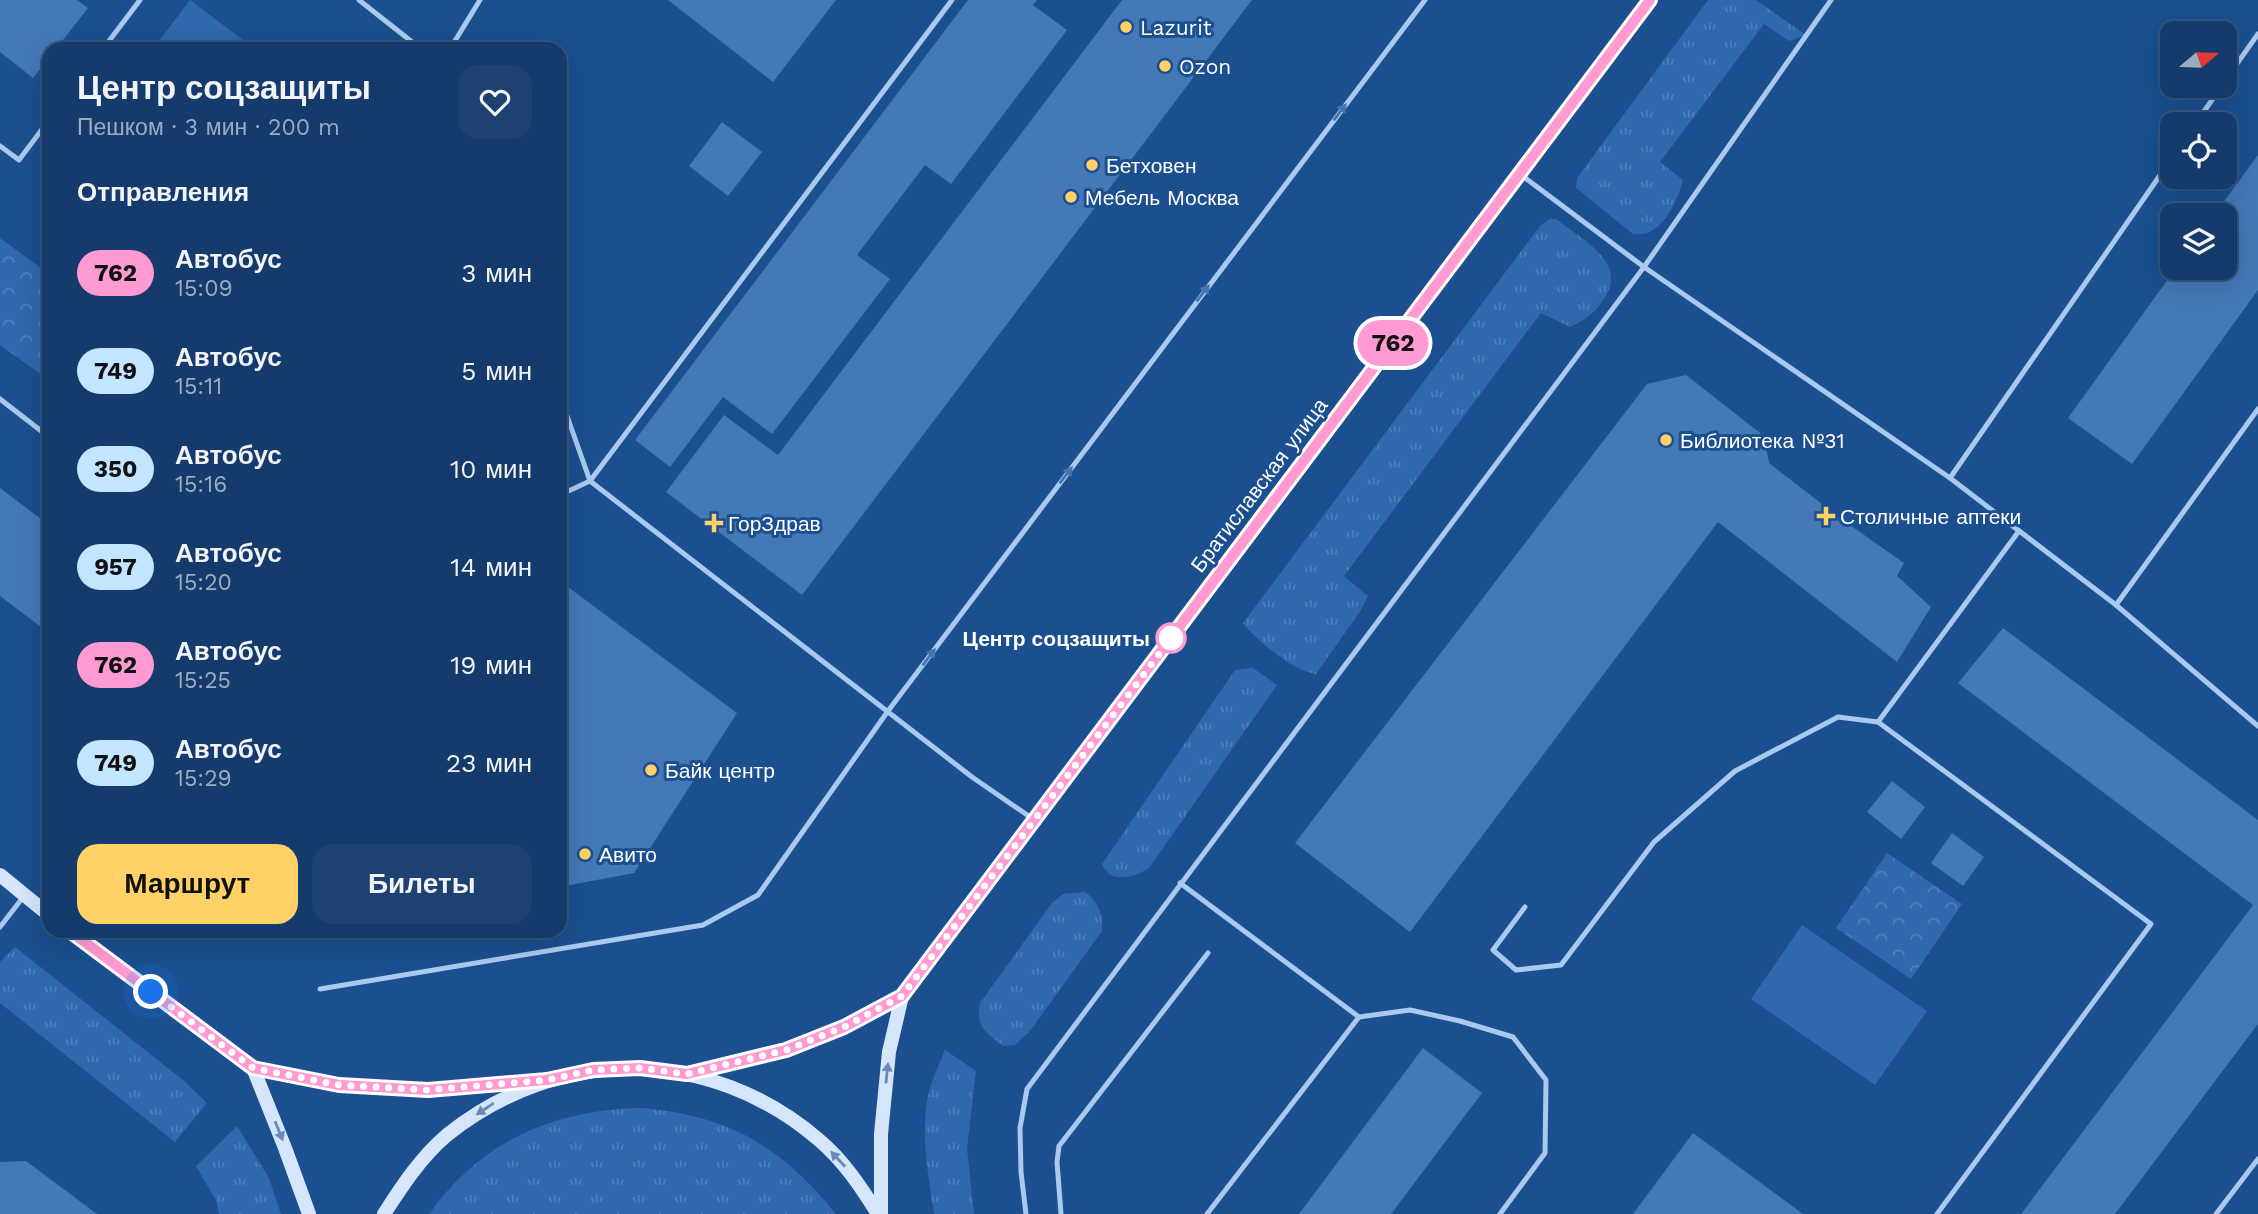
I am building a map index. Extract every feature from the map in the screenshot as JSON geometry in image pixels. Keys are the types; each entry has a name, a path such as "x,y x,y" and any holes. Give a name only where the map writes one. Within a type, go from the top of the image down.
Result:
{"main road":[{"name":"Братиславская улица","path":"880,1214 882,1120 889,1052 902,996 1650,0"},
{"path":"0,875 42,910"},
{"path":"79,938 253,1068 339,1085 428,1090 547,1080"},
{"name":"Братиславская улица","path":"687,1074 786,1050 844,1027 902,996"},
{"path":"253,1068 309,1214"},
{"name":"Братиславская улица","path":"384,1214 406,1179 446,1136 494,1103 547,1080 593,1070 640,1068 687,1074 735,1088 790,1118 820,1140 854,1177 880,1214"}],"lane":[{"path":"108,42 140,0"},
{"path":"359,0 412,42"},
{"path":"454,42 480,0"},
{"path":"567,492 590,481 952,0"},
{"path":"320,989 703,925 758,895 888,711 1424,0"},
{"path":"1026,1214 1020,1128 1027,1089 1644,267 1831,0"},
{"path":"2237,64 2258,34"},
{"path":"0,146 19,160 42,129"},
{"path":"1520,174 1644,267 1950,478 2116,605 2258,726"},
{"path":"1950,478 2160,175"},
{"path":"0,399 42,432"},
{"path":"2116,605 2258,409"},
{"path":"567,416 590,481 972,777 1034,820"},
{"path":"1878,722 2019,531"},
{"path":"1525,907 1493,950 1516,970 1561,965 1654,842 1735,771 1838,717 1878,722 2151,924 1937,1214"},
{"path":"1181,883 1359,1017"},
{"path":"0,927 24,896"},
{"path":"1061,1214 1057,1162 1059,1146 1208,953"},
{"path":"1207,1214 1359,1017 1410,1010 1513,1037 1546,1080 1545,1153 1500,1214"},
{"path":"2216,1214 2258,1159"}],"green space":[{"path":"190,0 246,42 158,42"},
{"path":"1708,0 1756,0 1806,35 1789,41 1764,24 1660,162 1683,180 1672,208 1652,231 1633,234 1576,188 1577,178"},
{"path":"1550,219 1556,219 1589,243 1606,263 1611,274 1610,286 1604,299 1589,316 1570,327 1541,313 1344,576 1368,596 1361,610 1316,674 1297,668 1266,646 1243,623 1540,226"},
{"path":"0,238 42,269 42,375 0,345"},
{"path":"1253,668 1277,685 1149,868 1130,876 1111,875 1102,864 1235,670"},
{"path":"1887,853 1962,904 1911,979 1836,928"},
{"path":"1085,892 1099,909 1102,931 1030,1031 1015,1045 1003,1046 983,1029 979,1018 980,1003 1052,903 1063,894"},
{"path":"1802,925 1927,1011 1875,1085 1751,999"},
{"path":"15,947 183,1080 207,1103 175,1142 0,1003 0,962"},
{"path":"945,1050 976,1071 967,1148 974,1214 934,1214 925,1121 929,1093"},
{"path":"641,1108 700,1118 750,1138 795,1170 836,1214 429,1214 472,1167 522,1134 578,1115"},
{"path":"237,1126 269,1178 281,1214 219,1214 216,1200 196,1166"}],"building":[{"path":"0,0 77,0 88,8 61,42 42,42 42,67 33,78 0,52"},
{"path":"668,0 836,0 773,82"},
{"path":"968,0 1037,0 1033,5 1067,30 951,184 925,165 857,255 890,279 772,434 723,397 670,467 635,440"},
{"path":"1122,0 1252,0 802,595 666,492 724,415 778,455"},
{"path":"722,122 762,152 728,196 689,166"},
{"path":"2258,155 2258,290 2132,464 2068,418 2167,280 2237,280 2237,203 2223,203 2233,189 2237,189 2237,184"},
{"path":"1686,375 1764,436 1769,463 1904,563 1897,576 1931,607 1897,662 1718,522 1410,932 1295,843 1647,384"},
{"path":"0,488 42,520 42,628 0,596"},
{"path":"567,586 737,713 634,873 567,886"},
{"path":"2003,628 2258,820 2258,1024 2115,1214 2021,1214 2253,905 1958,683"},
{"path":"1892,781 1925,807 1901,839 1867,812"},
{"path":"1952,833 1984,857 1963,886 1931,863"},
{"path":"1423,1048 1482,1093 1391,1214 1299,1214"},
{"path":"1693,1133 1803,1214 1633,1214"},
{"path":"26,1161 97,1214 0,1214 0,1162"}],"bus line":[{"name":"762","path":"79,938 253,1068 339,1085 428,1090 547,1080 593,1070 640,1068 687,1074 786,1050 844,1027 902,996 1650,0"}],"place":[{"name":"Lazurit","path":"1126,27"},
{"name":"Ozon","path":"1165,66"},
{"name":"Бетховен","path":"1092,165"},
{"name":"Мебель Москва","path":"1071,197"},
{"name":"Библиотека №31","path":"1666,440"},
{"name":"Столичные аптеки","path":"1826,516"},
{"name":"ГорЗдрав","path":"714,523"},
{"name":"Центр соцзащиты","path":"1171,638"},
{"name":"Байк центр","path":"651,770"},
{"name":"Авито","path":"585,854"}],"route":[{"path":"151,992 253,1068 339,1085 428,1090 547,1080 593,1070 640,1068 687,1074 786,1050 844,1027 902,996 1171,638"}]}
